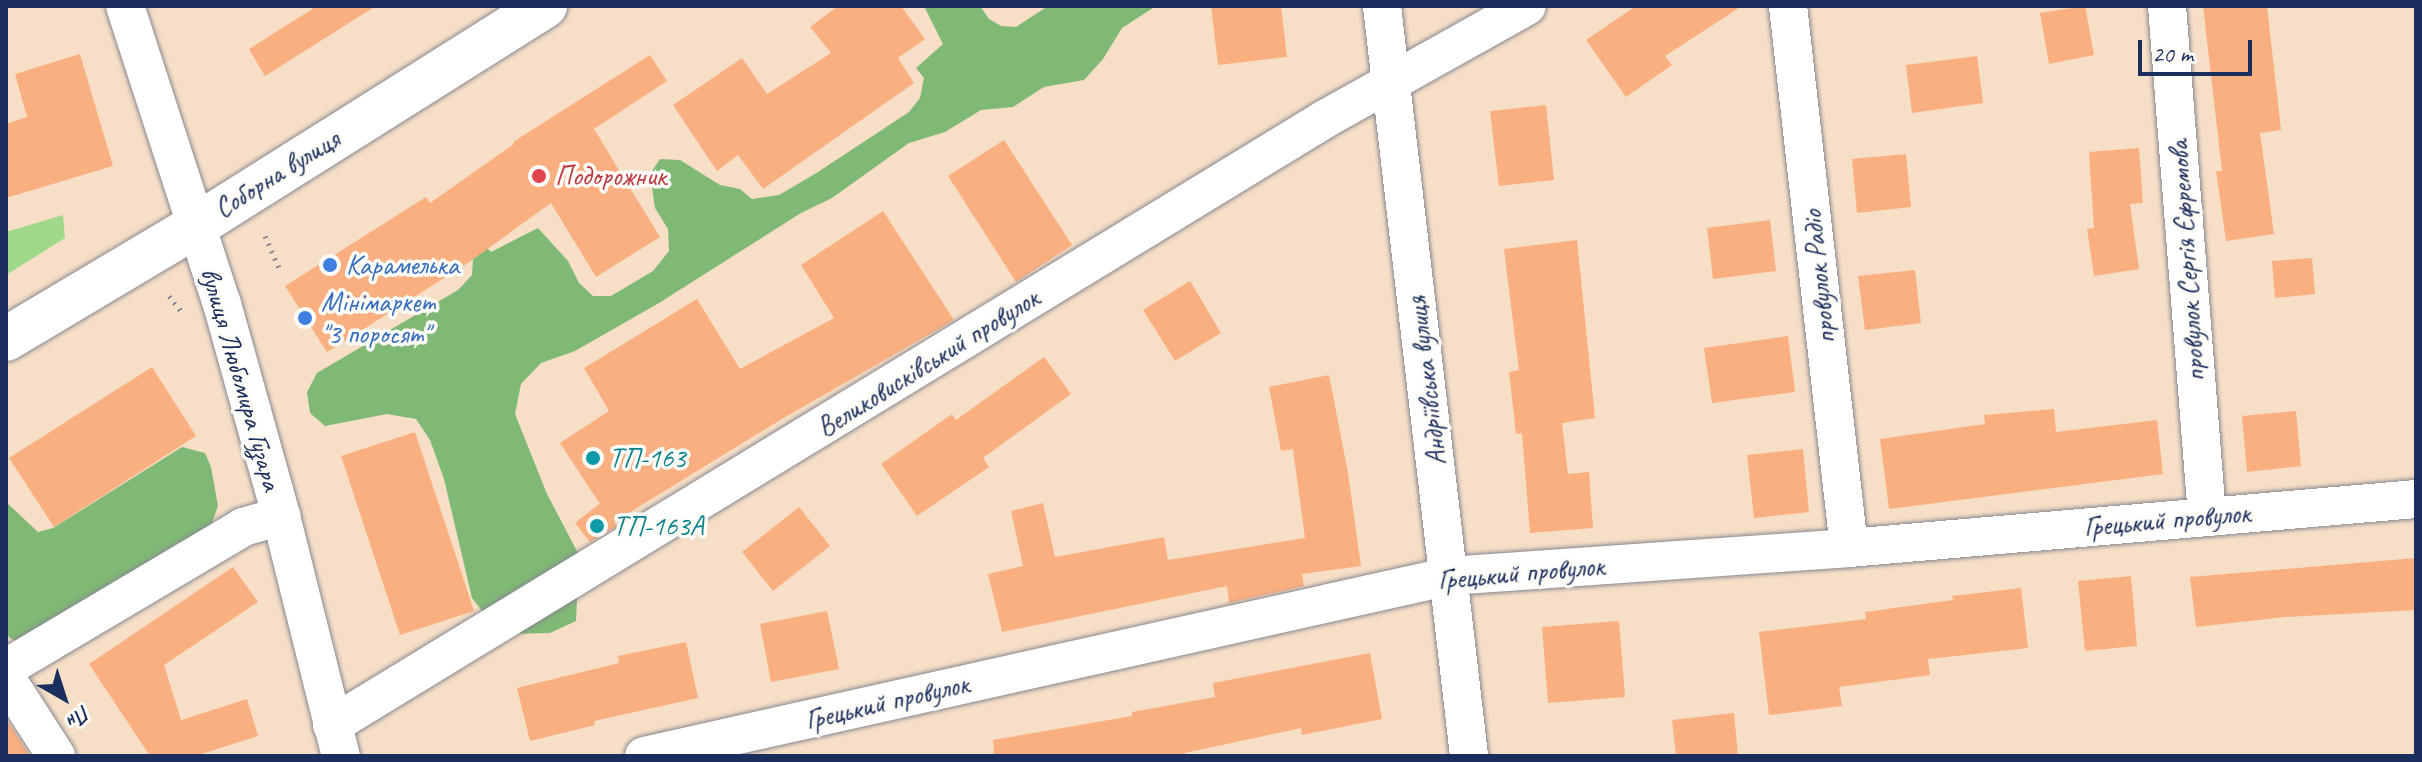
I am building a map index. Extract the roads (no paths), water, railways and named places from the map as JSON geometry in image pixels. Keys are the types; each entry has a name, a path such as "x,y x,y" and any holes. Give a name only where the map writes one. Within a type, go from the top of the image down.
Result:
{"main road":[{"name":"Соборна вулиця","path":"6,339 194,227 545,6"}],"street":[{"name":"вулиця Любомира Гузара","path":"125,6 194,227 222,304 281,516 336,740"},
{"name":"Андріївська вулиця","path":"1382,6 1469,756"},
{"name":"Великовисківський провулок","path":"336,740 1391,82 1527,6"},
{"name":"провулок Радіо","path":"1788,6 1849,548"},
{"name":"провулок Сергія Єфремова","path":"2167,6 2207,516"},
{"name":"Грецький провулок","path":"644,756 1450,576 1849,548 2416,499"},
{"path":"6,668 243,527 281,516"},
{"path":"6,678 56,756"}],"place":[{"name":"Подорожник","path":"539,176"},
{"name":"Карамелька","path":"330,265"},
{"name":"Мінімаркет \"3 поросят\"","path":"305,318"},
{"name":"ТП-163","path":"593,458"},
{"name":"ТП-163А","path":"597,526"}]}
